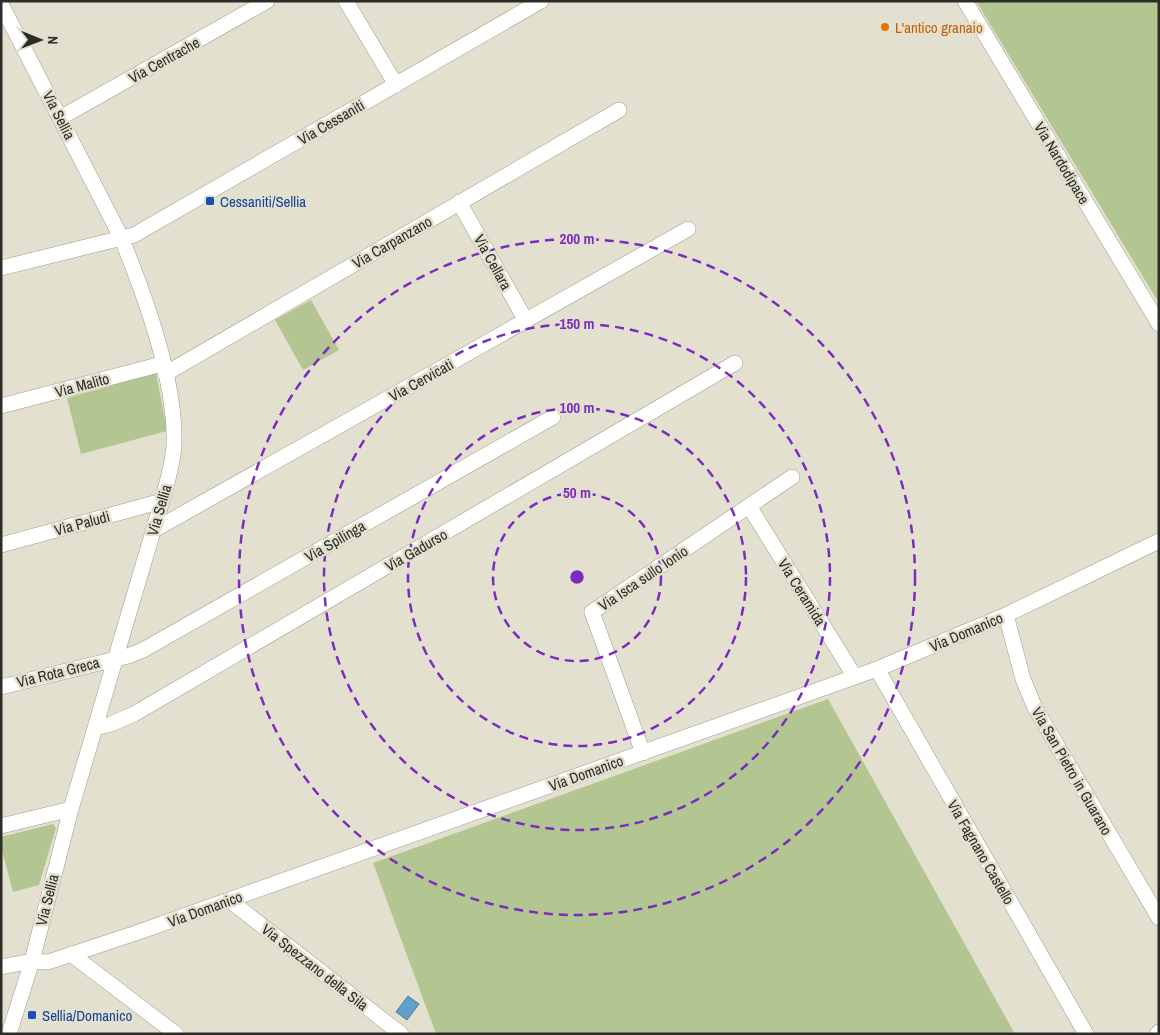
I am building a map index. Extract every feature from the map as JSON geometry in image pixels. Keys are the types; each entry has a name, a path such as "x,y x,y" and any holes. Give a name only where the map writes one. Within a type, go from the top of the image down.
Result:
{"street":[{"name":"Via Centrache","path":"60,118 267,1"},
{"path":"346,1 396,85"},
{"name":"Via Cessaniti","path":"1,268 134,235 541,1"},
{"name":"Via Nardodipace","path":"964,1 1159,324"},
{"name":"Via Sellia","path":"2,2 7,30 60,118 121,237 142,292 163,369 174,443 172,463 154,530 70,809 32,961 9,1034"},
{"name":"Via Carpanzano","path":"163,369 620,110"},
{"name":"Via Cellara","path":"459,202 526,321"},
{"name":"Via Cervicati","path":"154,530 688,229"},
{"name":"Via Gadurso","path":"95,728 117,722 139,712 735,363"},
{"name":"Via Malito","path":"1,406 163,369"},
{"name":"Via Spilinga","path":"115,658 134,654 149,647 553,417"},
{"name":"Via Isca sullo Ionio","path":"643,753 592,612 792,477"},
{"name":"Via Paludi","path":"1,545 162,501"},
{"name":"Via Ceramida","path":"749,506 855,677"},
{"name":"Via Domanico","path":"1,967 32,961 48,962 229,900 877,669 1006,615 1159,541"},
{"name":"Via San Pietro in Guarano","path":"1006,615 1023,679 1035,708 1159,918"},
{"name":"Via Rota Greca","path":"1,686 115,658"},
{"name":"Via Fagnano Castello","path":"877,669 1086,1034"},
{"path":"1,826 70,809"},
{"name":"Via Spezzano della Sila","path":"229,900 402,1034"},
{"path":"71,954 176,1034"}],"green space":[{"path":"976,1 1159,1 1159,303"},
{"path":"311,300 339,350 303,370 275,320"},
{"path":"156,373 167,431 81,454 67,398"},
{"path":"828,699 1015,1034 436,1034 373,863"},
{"path":"53,824 56,828 39,885 13,892 1,847 1,837"}],"water":[{"path":"408,996 419,1004 407,1020 396,1012"}],"place":[{"name":"L'antico granaio","path":"885,27"},
{"name":"Cessaniti/Sellia","path":"210,201"},
{"name":"Sellia/Domanico","path":"32,1015"}]}
